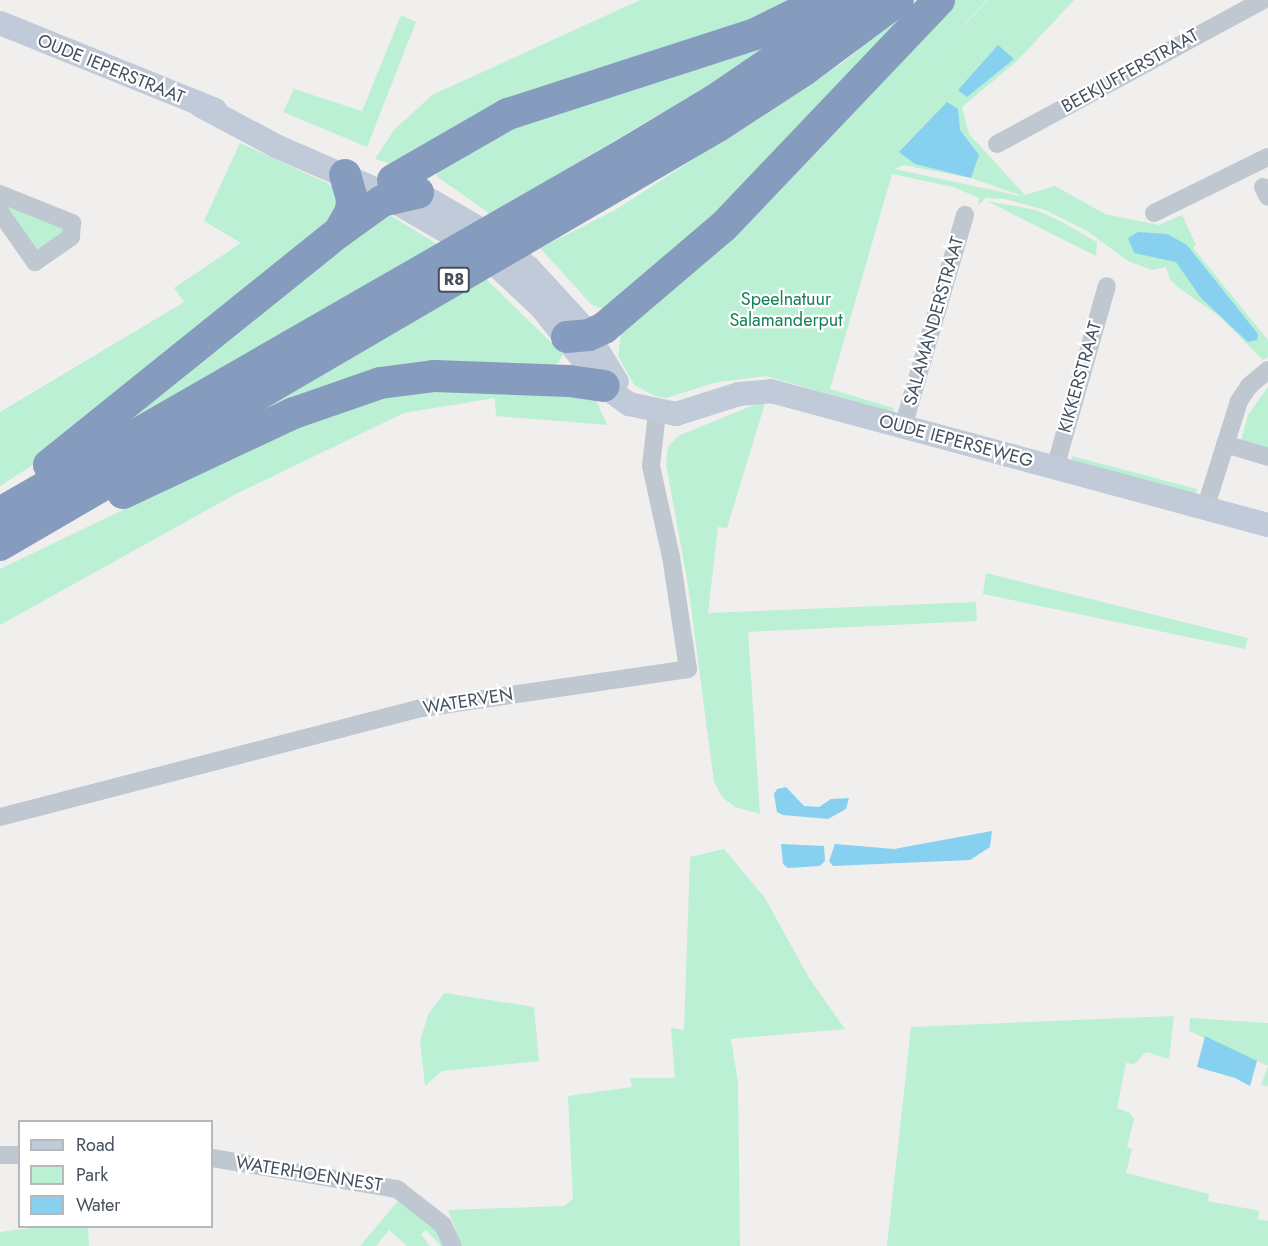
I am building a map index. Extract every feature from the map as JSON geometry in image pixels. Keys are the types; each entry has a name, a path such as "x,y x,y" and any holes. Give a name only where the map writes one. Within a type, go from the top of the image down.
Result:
{"highway":[{"path":"0,501 76,446 339,232 416,202 446,147 537,103 755,34 824,0"},
{"name":"R8","path":"0,513 630,151 715,100 862,0"},
{"name":"R8","path":"0,545 718,126 804,70 898,0"},
{"path":"542,381 561,368 579,337 604,328 724,226 939,0"},
{"path":"339,232 352,205 350,171"},
{"path":"0,550 228,443 361,387 434,376 604,386"}],"street":[{"name":"BEEKJUFFERSTRAAT","path":"997,144 1263,0"},
{"name":"OUDE IEPERSTRAAT","path":"0,10 11,27 201,106 278,147 350,171"},
{"path":"1154,213 1268,157"},
{"name":"OUDE IEPERSEWEG","path":"350,171 501,246 617,382 651,411"},
{"path":"0,194 72,223 71,237 35,262 0,212"},
{"name":"SALAMANDERSTRAAT","path":"903,426 965,215"},
{"name":"KIKKERSTRAAT","path":"1054,468 1107,286"},
{"name":"OUDE IEPERSEWEG","path":"579,337 604,386 629,404 651,411 676,414 739,394 771,391 1268,525"},
{"path":"1205,509 1239,401 1249,386 1268,370"},
{"name":"WATERVEN","path":"0,817 422,708 688,669 671,556 651,466 651,411"},
{"path":"1225,444 1268,457"},
{"path":"0,1155 18,1155"},
{"name":"WATERHOENNEST","path":"213,1158 397,1189 443,1226 453,1246"}],"green space":[{"path":"640,0 797,0 391,164 375,159 394,130 432,95"},
{"path":"919,0 689,241 606,310 592,305 540,248 615,210 841,64"},
{"name":"Speelnatuur Salamanderput","path":"955,0 987,0 926,66 988,0 1074,0 1018,60 962,107 969,134 1025,195 1055,186 1105,214 1159,225 1182,215 1196,245 1193,248 1268,340 1268,357 1263,360 1218,315 1180,289 1170,280 1166,267 1152,270 1128,261 1087,231 1045,210 1005,199 986,198 978,205 979,198 953,187 892,174 830,389 894,408 893,413 766,376 713,383 667,398 655,396 634,385 618,356 621,332 892,68","holes":["903,165 971,178 1025,197 895,169"]},
{"path":"832,3 726,75 490,214 436,176 442,162 484,136"},
{"path":"401,15 416,22 367,147 283,112 294,89 362,111"},
{"path":"240,143 327,183 335,189 342,211 36,463 0,486 0,412 184,302 174,288 241,243 204,221"},
{"path":"987,201 1036,210 1060,221 1097,242 1096,256"},
{"path":"0,204 60,222 66,237 46,251 29,247"},
{"path":"388,214 437,244 84,449"},
{"path":"485,278 563,354 559,362 547,369 449,367 128,485"},
{"path":"1268,387 1268,452 1240,444 1248,415"},
{"path":"406,388 587,394 597,402 607,425 496,416 495,398 404,413 234,495 0,625 0,569 214,466 368,397"},
{"path":"766,400 727,528 718,527 708,613 976,602 977,621 748,632 760,814 735,807 723,798 714,782 688,585 666,464 668,447 678,436"},
{"path":"1072,456 1197,489 1196,495 1072,460"},
{"path":"986,573 1248,638 1245,649 983,594"},
{"path":"724,849 765,898 809,978 845,1029 731,1039 738,1082 740,1246 462,1246 448,1210 564,1206 573,1199 568,1096 632,1087 630,1078 675,1078 671,1028 684,1030 690,857"},
{"path":"444,993 534,1007 539,1061 442,1071 425,1086 420,1041 428,1015"},
{"path":"1174,1016 1169,1059 1146,1052 1134,1064 1126,1063 1117,1108 1130,1113 1134,1119 1127,1148 1132,1149 1126,1173 1209,1194 1208,1201 1260,1211 1257,1219 1268,1221 1268,1246 887,1246 911,1027"},
{"path":"1190,1018 1268,1023 1268,1066 1189,1031"},
{"path":"1268,1066 1268,1086 1261,1085"},
{"path":"398,1201 435,1228 446,1246 441,1246 426,1230 421,1234 430,1246 407,1246 389,1230 376,1246 360,1246"},
{"path":"30,1228 88,1228 89,1246 0,1246 0,1232"}],"water":[{"path":"998,45 1014,59 967,97 958,90"},
{"path":"947,102 958,109 960,130 979,155 971,178 915,164 899,152"},
{"path":"1138,232 1167,234 1187,245 1258,334 1257,340 1248,342 1201,298 1176,262 1134,253 1128,238"},
{"path":"786,787 804,806 819,807 831,799 849,798 846,809 828,819 783,815 777,812 774,794 777,789"},
{"path":"992,831 990,847 970,860 833,866 829,861 835,844 894,849"},
{"path":"781,844 824,846 825,861 820,866 788,868 783,864"},
{"path":"1205,1036 1257,1061 1250,1086 1235,1078 1197,1067"}]}
